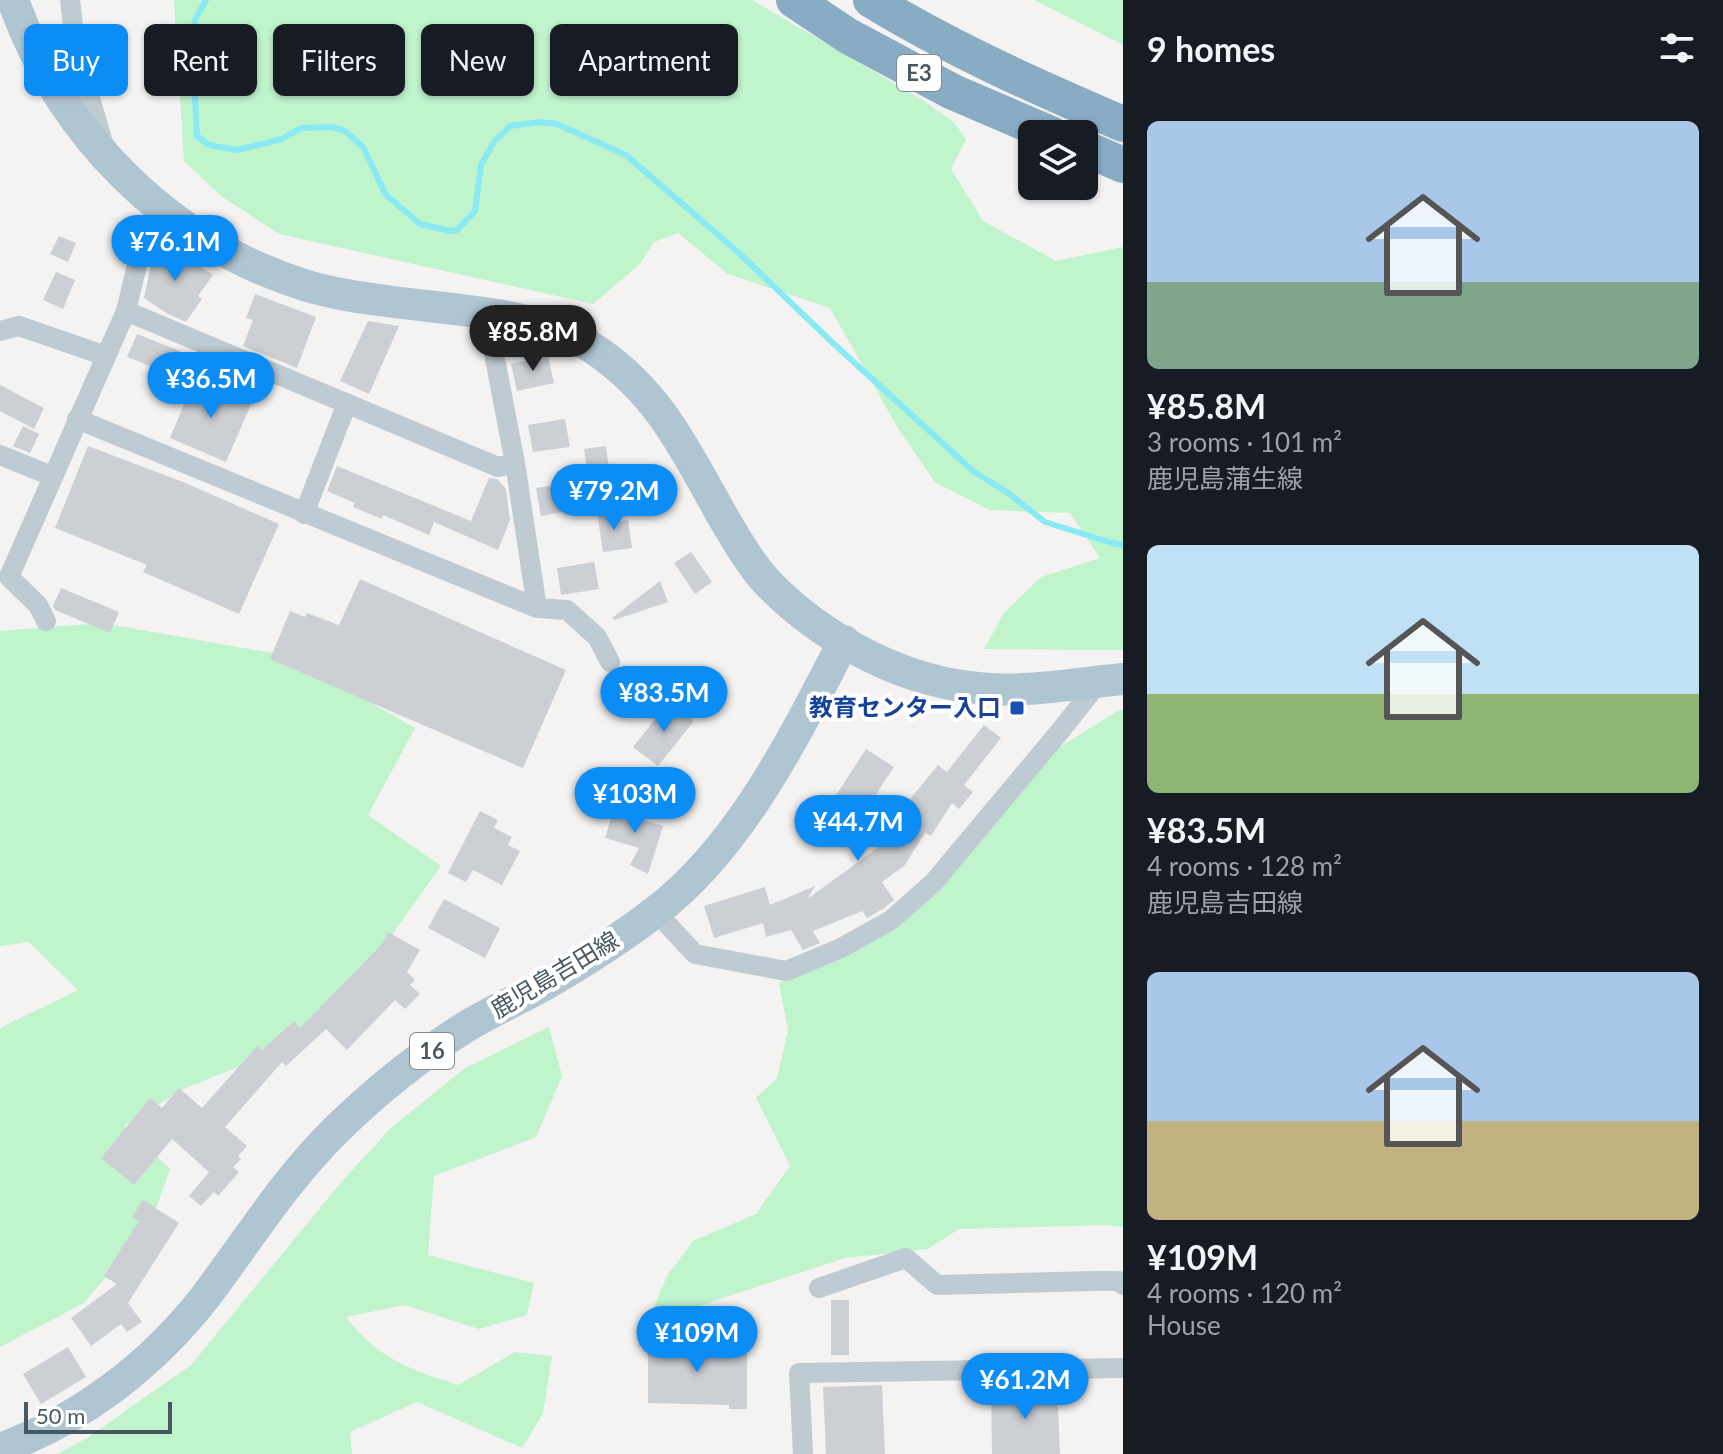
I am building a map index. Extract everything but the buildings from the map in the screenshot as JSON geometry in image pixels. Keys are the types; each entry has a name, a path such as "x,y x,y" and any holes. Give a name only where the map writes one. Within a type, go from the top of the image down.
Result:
{"highway":[{"name":"E3","path":"794,0 848,36 953,92 1018,120"},
{"name":"E3","path":"871,0 969,54 1123,124"},
{"path":"1098,154 1123,165"}],"main road":[{"path":"13,0 42,71 109,161 160,208 221,249 260,269 305,285 345,295 486,312 559,332 595,349 633,379 659,407 753,564 767,581 803,614 844,641 876,659 924,677 968,687 1017,690 1111,680"},
{"name":"鹿児島吉田線","path":"0,1449 79,1412 124,1380 156,1352 203,1299 301,1169 334,1131 375,1094 464,1028 546,983 656,912 689,883 735,827 785,748 844,641"}],"street":[{"path":"70,0 76,50 109,161"},
{"path":"46,621 38,605 4,575 126,311 146,228 160,208"},
{"path":"126,311 498,467 515,463"},
{"path":"486,312 515,463 537,608"},
{"path":"0,331 19,326 106,356"},
{"path":"304,514 347,403"},
{"path":"77,419 537,608 567,610 597,637 610,662"},
{"path":"0,455 52,476"},
{"path":"656,912 695,954 786,971 841,948 891,920 934,882 1061,730 1111,680"},
{"path":"819,1288 906,1258 937,1285 1107,1281 1119,1281 1123,1285"},
{"path":"803,1454 799,1373 1123,1368"}],"green space":[{"path":"174,0 752,0 924,101 954,122 966,139 951,169 983,221 1056,261 1123,247 1123,650 984,649 1004,613 1041,577 1100,558 1070,513 989,510 935,482 899,430 830,308 728,274 678,233 654,242 640,264 593,304 279,234 221,196 184,161 180,96 257,96 257,24 175,24"},
{"path":"1034,0 1123,0 1123,45"},
{"path":"102,623 289,656 415,728 368,815 441,866 344,1002 274,1053 185,1088 124,1126 170,1169 150,1225 84,1303 0,1347 0,1028 78,990 29,942 0,946 0,631"},
{"path":"1123,710 1123,1227 959,1229 928,1249 845,1258 702,1305 637,1347 667,1276 693,1241 756,1214 790,1166 756,1098 777,1078 788,1030 779,983 859,949 1057,749"},
{"path":"549,1027 562,1076 536,1137 434,1176 428,1255 534,1283 527,1315 479,1329 405,1305 346,1317 370,1343 396,1361 458,1385 515,1352 552,1356 543,1414 522,1448 417,1402 350,1432 352,1454 57,1454 87,1438 191,1365 343,1180 392,1127 465,1068"}],"waterway":[{"path":"206,0 195,20 192,44 197,136 209,145 237,150 282,139 301,128 331,127 345,131 363,147 386,195 420,224 450,231 457,230 475,211 481,165 494,142 510,126 540,122 557,124 626,155 740,254 973,471 1045,522 1123,545"}],"place":[{"name":"教育センター入口","path":"1017,708"}]}
